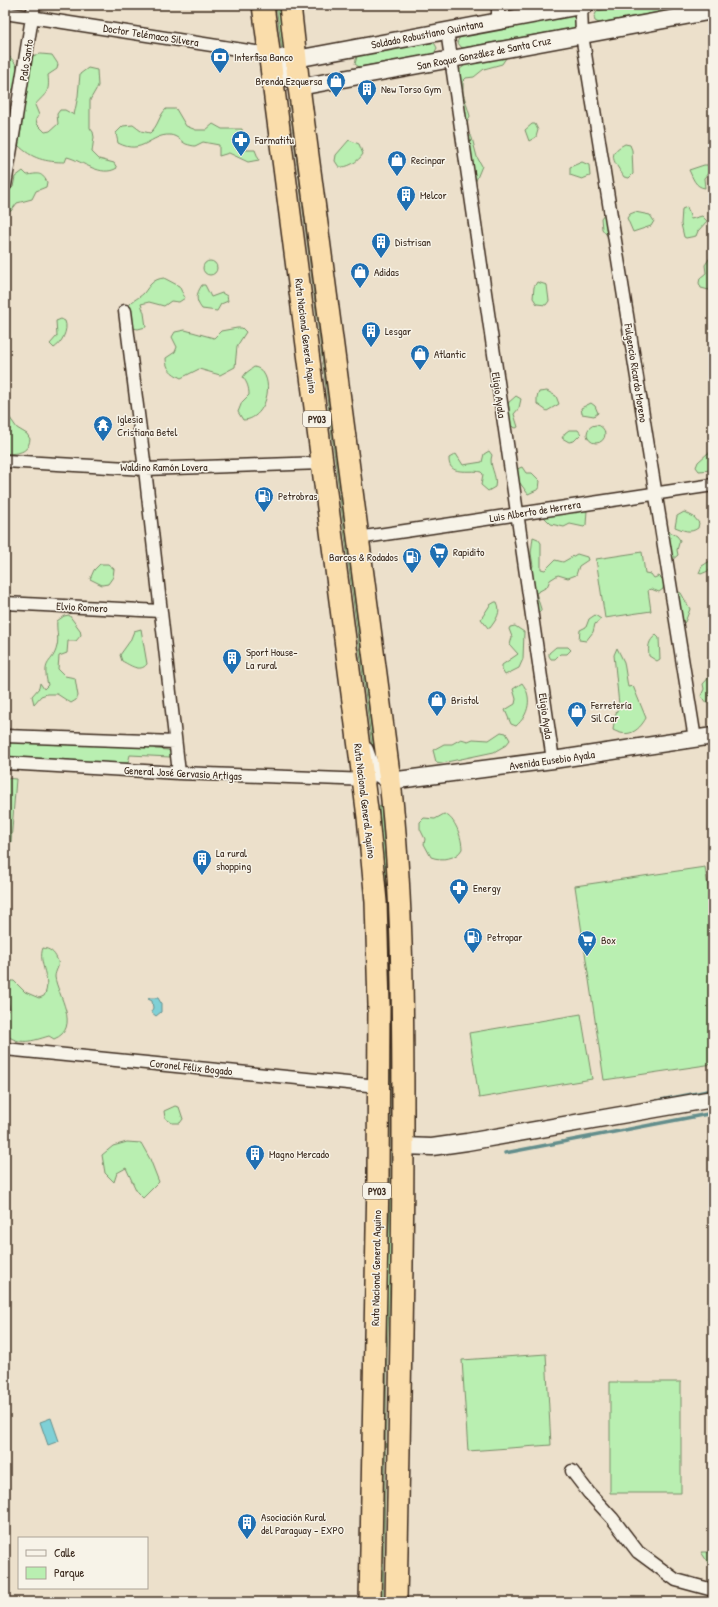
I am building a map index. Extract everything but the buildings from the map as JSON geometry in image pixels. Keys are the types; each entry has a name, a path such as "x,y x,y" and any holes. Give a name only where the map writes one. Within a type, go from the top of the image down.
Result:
{"highway":[{"name":"Ruta Nacional General Aquino","path":"263,5 362,780 368,817 376,902 378,1086 370,1602"},
{"name":"PY03","path":"290,5 299,87 390,781 399,865 403,1017 403,1146 396,1602"}],"street":[{"path":"498,5 498,21"},
{"name":"Soldado Robustiano Quintana","path":"269,54 296,59 583,5"},
{"name":"Fulgencio Ricardo Moreno","path":"583,5 582,35 695,739"},
{"name":"San Roque González de Santa Cruz","path":"299,87 713,10"},
{"name":"Doctor Telémaco Silvera","path":"5,13 33,11 269,54"},
{"name":"Palo Santo","path":"5,185 8,153 33,11"},
{"name":"Eligio Ayala","path":"447,31 516,514 553,760"},
{"path":"269,54 299,87"},
{"path":"126,311 179,773"},
{"name":"Waldino Ramón Lovera","path":"5,461 145,469 322,463"},
{"name":"Luis Alberto de Herrera","path":"358,538 713,485"},
{"name":"Elvio Romero","path":"5,603 160,612"},
{"path":"356,732 364,746 370,766 379,775 390,781"},
{"path":"5,736 175,742"},
{"name":"Avenida Eusebio Ayala","path":"390,781 553,760 713,736"},
{"name":"General José Gervasio Artigas","path":"5,763 179,773 390,781"},
{"name":"Coronel Félix Bogado","path":"5,1049 378,1086"},
{"path":"403,1146 432,1147 467,1142 713,1098"},
{"path":"572,1470 638,1552 676,1580 713,1590"}],"green space":[{"path":"276,5 279,5 285,50 282,51"},
{"path":"628,5 698,5 599,23 595,21 594,17 597,11"},
{"path":"572,16 576,20 576,26 573,28 462,48 457,42 460,37 492,31 498,22 507,21 510,27"},
{"path":"432,42 437,48 434,54 359,67 355,64 357,56"},
{"path":"5,53 13,60 17,66 18,72 15,84 5,106"},
{"path":"41,54 52,55 58,64 57,69 48,75 48,89 35,105 39,115 36,119 37,124 45,132 50,131 58,124 57,114 60,110 65,110 74,115 78,96 80,74 88,68 97,70 98,86 90,100 90,128 94,137 92,152 99,159 114,163 117,168 111,171 98,170 67,157 65,162 40,159 29,154 18,145 23,119 19,109 31,56"},
{"path":"489,57 506,58 502,64 484,69 474,77 466,78 463,81 463,93 470,116 467,123 464,122 456,73 466,64"},
{"path":"289,100 291,101 375,756 373,754"},
{"path":"166,109 176,109 186,126 196,130 206,130 213,124 222,129 242,129 245,150 255,150 259,160 248,162 229,153 219,156 219,145 203,142 192,146 186,144 177,137 170,135 157,138 146,144 134,147 118,143 116,133 123,126 133,125 141,131 150,133"},
{"path":"532,124 535,124 538,130 536,137 529,141 525,130"},
{"path":"466,135 471,136 477,157 482,166 475,183"},
{"path":"349,140 359,144 363,154 352,164 345,167 339,167 335,161 336,155"},
{"path":"625,144 630,145 632,150 633,174 629,178 624,177 614,159 615,151"},
{"path":"582,162 589,165 590,176 582,179 570,175 570,167"},
{"path":"704,165 709,165 711,170 704,178 705,188 697,184 689,170"},
{"path":"23,171 27,175 38,174 43,176 47,182 46,187 36,191 32,199 17,203 11,211 6,212 5,194 13,187 15,177"},
{"path":"687,207 691,219 702,216 707,221 698,231 696,236 686,238 684,237 681,224 682,209"},
{"path":"635,212 650,215 654,221 651,226 633,232 627,218 630,214"},
{"path":"604,214 606,215 609,238 602,229 601,218"},
{"path":"709,259 713,259 713,288 709,290 701,288 699,283 700,278 706,273 705,265"},
{"path":"207,261 213,261 217,265 217,271 213,275 207,275 203,271 203,265"},
{"path":"164,278 179,286 185,298 179,302 171,301 164,306 149,302 141,304 146,327 138,329 132,328 126,311 128,307 144,293 152,283"},
{"path":"537,282 547,285 549,301 546,305 537,304 533,298 534,287"},
{"path":"202,285 205,285 211,297 222,293 227,296 228,301 221,304 217,311 202,309 198,303 197,297 198,291"},
{"path":"61,319 65,321 66,328 62,340 54,348 50,344 57,336 56,321"},
{"path":"242,328 246,332 237,346 235,367 220,375 199,369 181,378 168,368 166,358 175,352 177,347 172,337 175,332 185,330 214,338 221,331"},
{"path":"254,367 261,370 266,377 267,395 259,412 252,418 243,420 238,412 242,402 249,395 249,390 243,377"},
{"path":"547,391 556,396 559,404 547,411 537,404 537,397 539,392"},
{"path":"516,396 521,399 519,408 514,414 518,427 516,428 511,426 506,419 509,408 508,403"},
{"path":"591,403 595,406 598,413 594,416 582,414 581,408"},
{"path":"5,411 17,428 27,434 30,439 27,448 22,452 5,454"},
{"path":"592,425 600,425 605,430 603,441 600,443 592,443 587,438 587,430"},
{"path":"569,430 578,430 581,434 574,441 569,442 562,438"},
{"path":"489,451 492,455 491,463 496,483 495,487 488,491 481,485 483,474 481,472 456,470 452,468 450,464 449,458 456,454 463,465 482,462 484,454"},
{"path":"708,453 713,454 713,470 699,471 696,467 698,462"},
{"path":"522,467 526,473 532,473 540,481 539,489 528,494 517,479 517,469"},
{"path":"567,508 576,513 584,509 587,510 586,525 584,527 570,524 564,527 551,524 543,516"},
{"path":"684,512 694,517 699,523 698,528 689,531 675,527 677,516"},
{"path":"667,530 677,536 680,540 677,550 678,555 671,561"},
{"path":"533,537 538,539 541,543 541,569 545,570 555,560 563,562 577,554 587,557 588,560 579,566 576,575 568,578 558,575 550,580 547,587 536,593 541,609 541,611 537,614 530,570 533,566 531,553"},
{"path":"642,552 645,573 651,574 654,578 659,576 664,581 663,589 659,592 651,589 648,590 651,611 605,618 596,559"},
{"path":"713,559 713,569 701,574 699,573 702,566"},
{"path":"100,564 108,564 114,569 113,577 108,584 102,585 90,579 94,570"},
{"path":"677,591 681,593 690,609 685,622 681,625"},
{"path":"497,602 499,613 490,628 488,628 481,619 490,605"},
{"path":"69,615 80,630 81,635 76,641 68,641 67,653 59,656 58,669 65,676 75,678 78,696 76,700 71,703 57,694 47,694 41,696 34,704 32,696 39,688 40,683 44,689 48,685 46,670 48,662 53,656 57,646 57,621 64,616"},
{"path":"595,615 601,619 595,624 593,632 586,641 579,640 580,630 586,627 589,619"},
{"path":"515,626 524,632 523,659 519,668 505,675 502,670 502,665 518,654 510,645 512,637 509,629 510,627"},
{"path":"141,629 147,664 144,667 138,668 122,661 120,655 130,641 134,631"},
{"path":"656,635 659,638 660,659 657,661 649,656 649,644"},
{"path":"556,647 568,647 571,650 567,654 560,654 555,659 551,659 549,653"},
{"path":"617,648 624,662 628,687 633,686 646,718 640,727 628,733 613,730 615,716 619,705 614,655"},
{"path":"713,673 713,691 709,694 708,702 706,703 701,696 704,689 703,684"},
{"path":"522,683 528,694 528,706 524,717 516,726 511,724 505,710 515,704 516,699 513,689"},
{"path":"501,732 506,733 510,740 506,745 494,752 442,763 436,762 433,750 444,744 452,744 461,739 468,741 473,739 489,740"},
{"path":"13,740 154,746 155,749 168,750 171,753 170,757 130,755 128,763 103,764 91,761 80,768 71,763 70,760 50,759 45,762 5,757 5,742 12,743"},
{"path":"5,778 16,779 11,842 5,841"},
{"path":"381,806 389,905 394,1090 394,1176 387,1356 383,1602 380,1602 384,1356 391,1176 391,1090 386,906 379,807"},
{"path":"444,814 455,823 461,839 462,849 453,857 439,859 431,857 424,844 425,839 420,829 420,822 424,818 435,819"},
{"path":"705,867 713,920 713,1064 604,1080 575,886"},
{"path":"43,948 52,951 58,961 55,977 66,1010 66,1027 62,1034 54,1039 49,1036 32,1041 16,1040 5,1034 5,1013 10,1009 5,990 6,984 9,981 14,981 25,992 39,998 44,996 47,984 42,960"},
{"path":"581,1014 592,1079 479,1098 469,1033"},
{"path":"175,1106 179,1107 183,1119 180,1123 172,1123 165,1118 164,1111"},
{"path":"127,1142 141,1143 150,1159 159,1182 143,1198 137,1192 126,1168 117,1173 114,1182 105,1173 102,1155 113,1146"},
{"path":"713,1317 713,1344 708,1318"},
{"path":"546,1354 551,1445 468,1451 462,1360"},
{"path":"610,1382 681,1382 681,1493 610,1493"},
{"path":"701,1552 713,1552 713,1570"}],"water":[{"path":"158,998 161,1003 161,1012 156,1016 151,1012 153,1008 152,1001 148,999"},
{"path":"51,1418 59,1441 48,1445 40,1422"}],"waterway":[{"path":"656,1101 713,1090"},
{"path":"505,1153 713,1113"}],"place":[{"name":"Interfisa Banco","path":"220,74"},
{"name":"Brenda Ezquersa","path":"336,98"},
{"name":"New Torso Gym","path":"367,106"},
{"name":"Farmatitu","path":"241,157"},
{"name":"Recinpar","path":"397,177"},
{"name":"Melcor","path":"406,212"},
{"name":"Distrisan","path":"381,259"},
{"name":"Adidas","path":"360,289"},
{"name":"Lesgar","path":"371,348"},
{"name":"Atlantic","path":"420,371"},
{"name":"Iglesia Cristiana Betel","path":"103,442"},
{"name":"Petrobras","path":"264,513"},
{"name":"Rapidito","path":"439,569"},
{"name":"Barcos & Rodados","path":"412,574"},
{"name":"Sport House- La rural","path":"232,675"},
{"name":"Bristol","path":"437,717"},
{"name":"Ferretería Sil Car","path":"577,728"},
{"name":"La rural shopping","path":"202,876"},
{"name":"Energy","path":"459,905"},
{"name":"Petropar","path":"473,954"},
{"name":"Box","path":"587,957"},
{"name":"Magno Mercado","path":"255,1171"},
{"name":"Asociación Rural del Paraguay - EXPO","path":"247,1540"}]}
